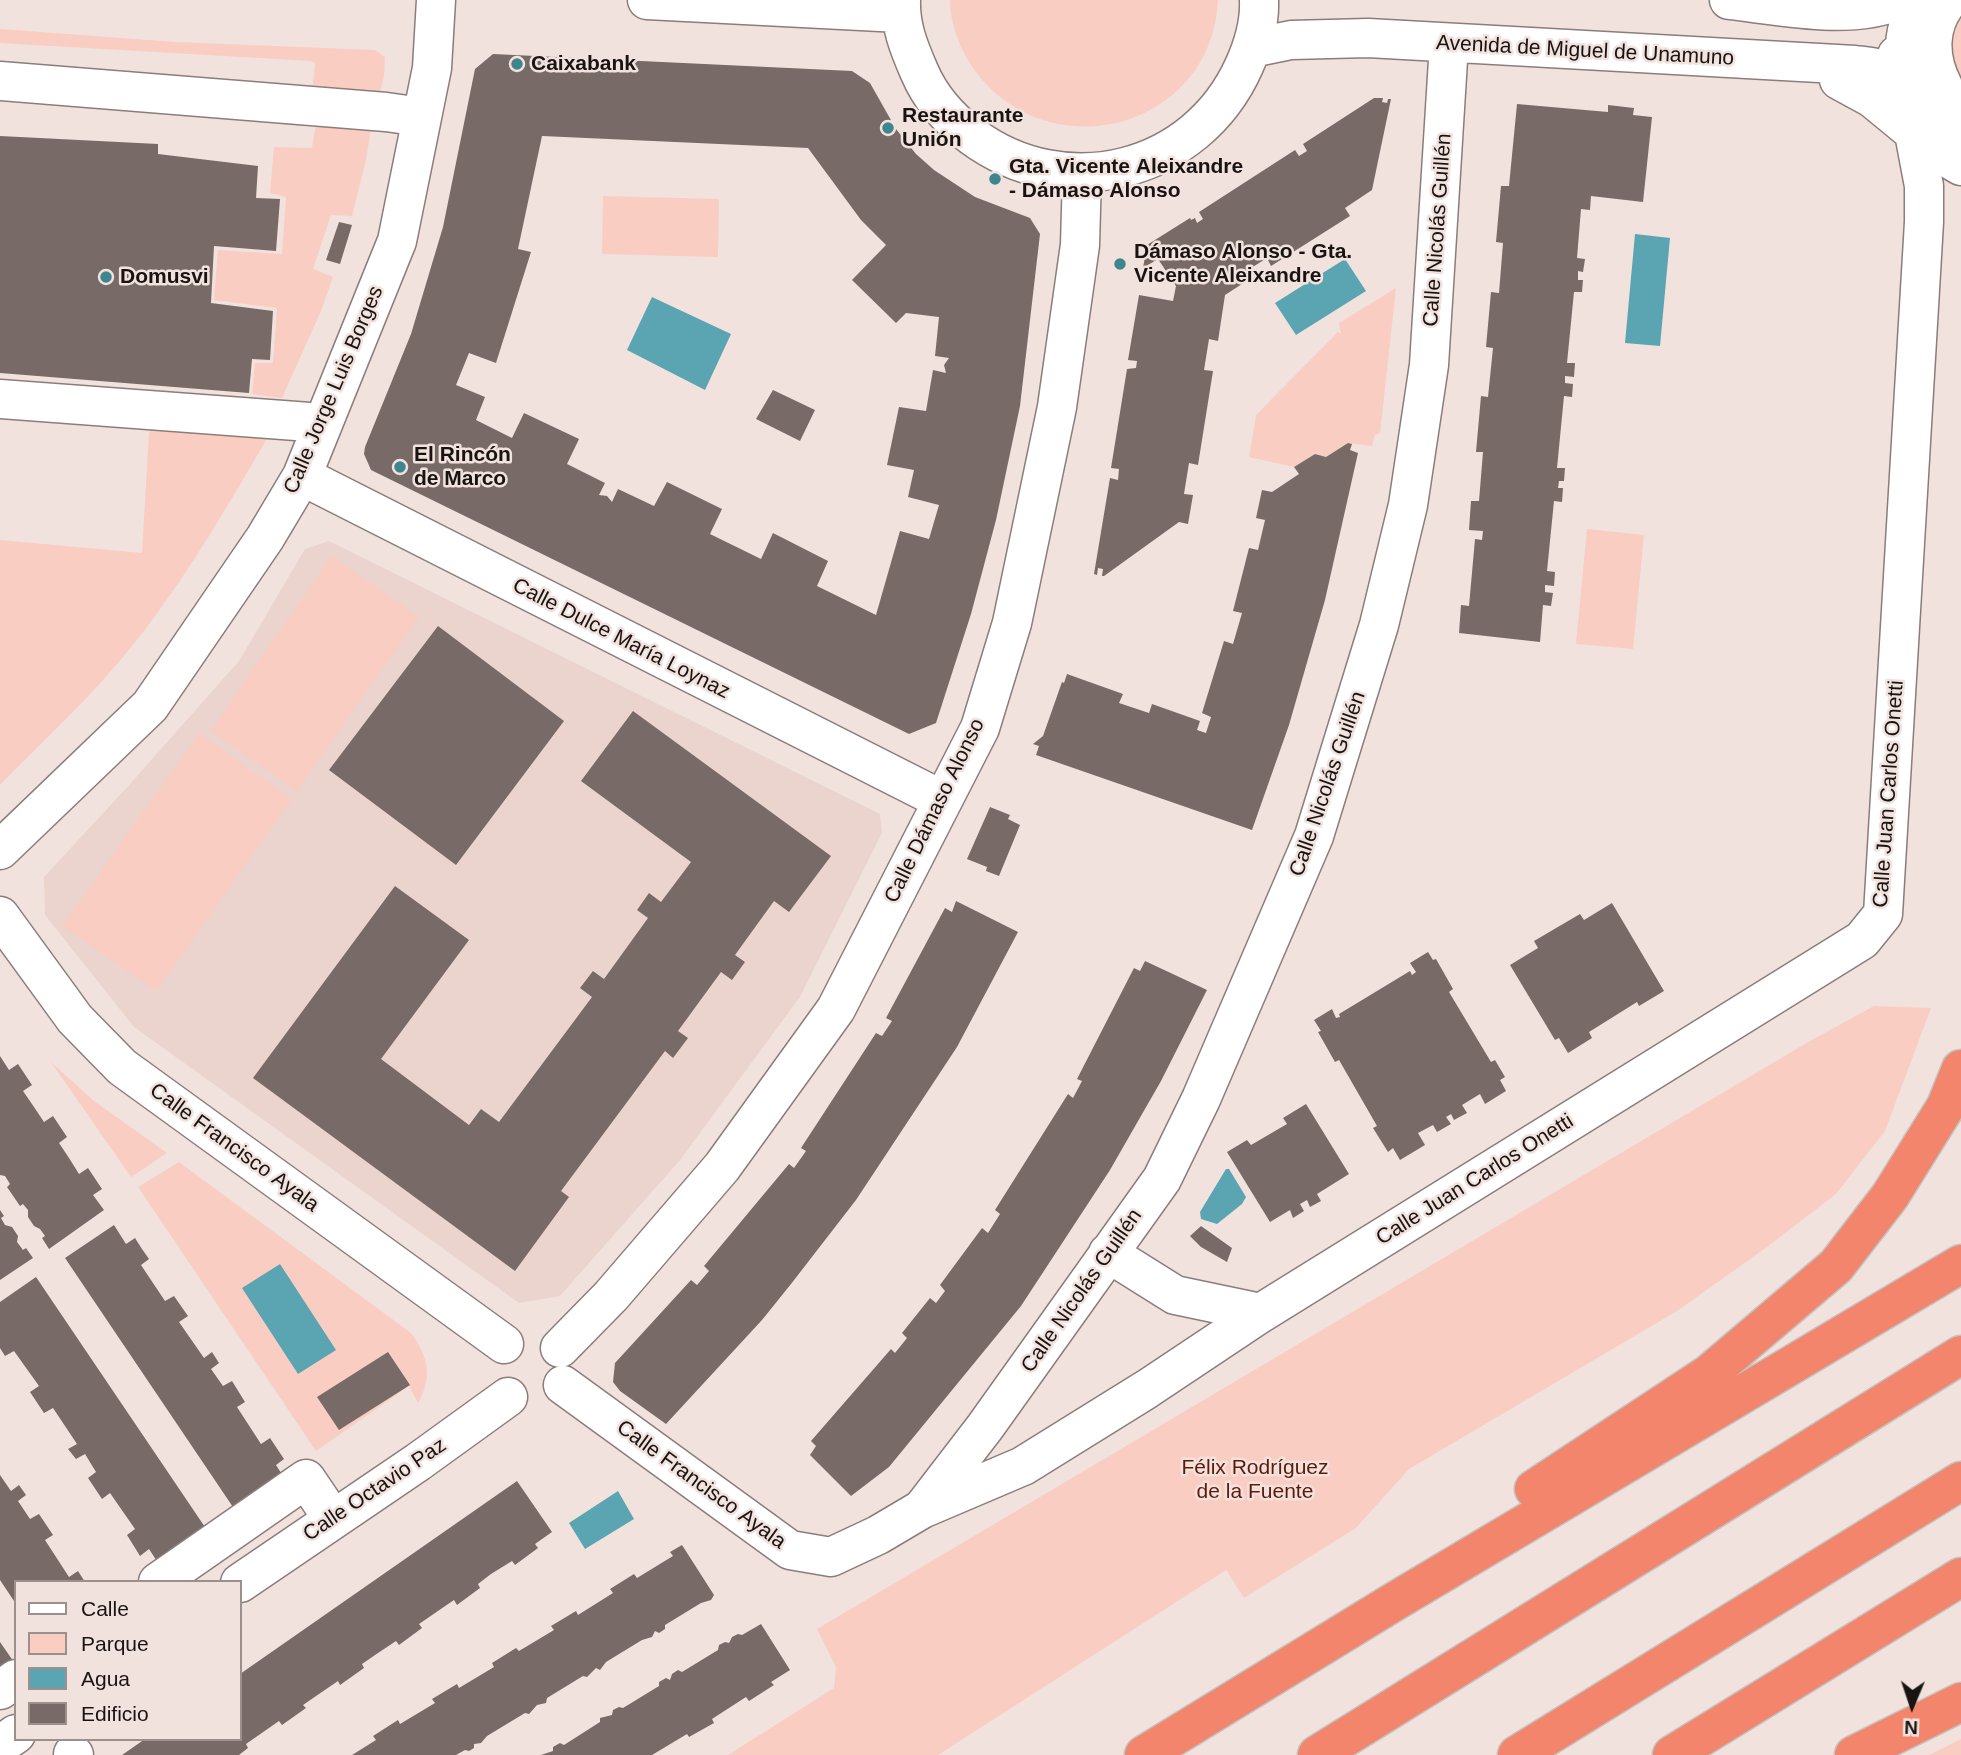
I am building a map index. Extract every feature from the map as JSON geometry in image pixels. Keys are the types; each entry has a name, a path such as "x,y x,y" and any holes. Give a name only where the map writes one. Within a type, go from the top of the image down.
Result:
{"highway":[{"path":"1397,1600 1494,1516 1710,1373 1836,1266 1891,1196 1946,1106 1961,1069"},
{"path":"1144,1755 1397,1600 1961,1264"},
{"path":"1317,1755 1961,1355"},
{"path":"1517,1755 1961,1481"},
{"path":"1672,1755 1961,1577"},
{"path":"1854,1755 1961,1702"}],"street":[{"name":"Calle Jorge Luis Borges","path":"0,850 150,706 265,538 302,476 397,241 432,68 436,0"},
{"path":"647,0 901,6 907,44 926,87 954,123 992,151 1035,168 1082,174 1127,168 1169,151 1205,124 1234,89 1252,48 1260,11 1259,0"},
{"path":"1729,0 1812,9 1902,2 1909,17 1939,153 1961,166"},
{"path":"1927,97 1935,70 1931,43 1940,11 1949,0"},
{"path":"1597,50 1664,36 1887,50 1927,97 1945,129 1961,139"},
{"name":"Avenida de Miguel de Unamuno","path":"1252,48 1304,39 1368,38 1641,52 1885,69 1897,73 1927,97"},
{"name":"Calle Nicolás Guillén","path":"922,1509 985,1427 1162,1179 1217,1062 1314,836 1379,625 1408,505 1429,365 1449,44"},
{"path":"1641,52 1689,75 1872,83 1927,97"},
{"path":"0,81 422,117"},
{"name":"Calle Juan Carlos Onetti","path":"922,1509 1023,1466 1147,1390 1261,1313 1862,940 1883,914 1927,97"},
{"name":"Calle Dámaso Alonso","path":"561,1366 611,1296 722,1167 835,1009 980,728 1012,623 1057,407 1080,245 1082,174"},
{"path":"0,399 323,423"},
{"name":"Calle Dulce María Loynaz","path":"302,476 942,800"},
{"name":"Calle Francisco Ayala","path":"0,916 75,1019 122,1067 503,1344"},
{"path":"1108,1252 1175,1295 1261,1313"},
{"path":"533,1332 553,1340 561,1366 557,1394 539,1404 518,1402 509,1397 501,1391 494,1372 495,1362 503,1344 512,1337 533,1332"},
{"name":"Calle Francisco Ayala","path":"561,1366 790,1550 831,1557 878,1535 922,1509"},
{"name":"Calle Octavio Paz","path":"242,1582 509,1397"},
{"path":"161,1580 306,1479 333,1519"}],"shaded area":[{"path":"329,541 880,814 882,833 800,997 680,1160 560,1296 519,1303 134,1027 45,915 44,877 239,661 305,549"}],"green space":[{"path":"950,0 1218,0 1209,45 1187,81 1156,107 1119,122 1079,126 1039,119 1002,99 967,58 953,26"},
{"path":"1961,12 1961,90 1957,86 1948,33"},
{"path":"0,29 175,42 375,50 385,57 384,77 379,96 313,85 315,63 311,61 0,43"},
{"path":"316,123 371,128 366,160 352,216 331,215 313,269 333,277 321,311 282,398 252,394 255,363 273,363 277,308 214,300 218,250 282,254 286,197 270,193 274,147 312,148"},
{"path":"603,196 719,199 718,257 602,254"},
{"path":"1396,288 1380,433 1375,435 1372,446 1348,443 1326,457 1315,454 1294,467 1249,457 1256,415 1338,332 1341,334 1339,323"},
{"path":"154,426 269,435 177,586 135,643 85,700 0,785 0,540 142,553 149,433"},
{"path":"1587,529 1644,535 1633,649 1576,644"},
{"path":"332,556 419,617 297,791 210,731"},
{"path":"199,733 292,799 156,991 62,926"},
{"name":"Félix Rodríguez de la Fuente","path":"1874,1006 1931,1008 1885,1131 1836,1194 1677,1311 1409,1469 1356,1528 1244,1598 1226,1570 938,1755 728,1755 834,1688 836,1667 817,1629 1810,1041"},
{"path":"51,1062 94,1101 167,1153 131,1177"},
{"path":"179,1162 411,1333 425,1358 427,1375 418,1403 409,1386 316,1451 138,1187"},
{"path":"1961,1739 1961,1755 1929,1755"}],"water":[{"path":"1635,234 1670,238 1660,346 1625,343"},
{"path":"1345,259 1366,291 1296,335 1275,303"},
{"path":"652,297 731,334 705,390 627,350"},
{"path":"1226,1169 1229,1169 1246,1197 1242,1204 1217,1224 1201,1219 1200,1212"},
{"path":"280,1264 336,1350 298,1374 242,1288"},
{"path":"618,1491 634,1519 585,1549 569,1523"}],"building":[{"path":"493,54 852,71 870,83 896,129 916,154 934,170 975,197 1030,218 1040,234 1020,406 996,520 971,614 936,723 909,734 371,470 364,454 365,447 411,334 443,227 475,69","holes":["542,136 808,148 861,220 886,245 852,280 896,323 906,313 939,317 935,356 949,358 944,365 946,373 933,370 926,411 899,407 887,465 914,470 908,497 939,505 929,539 900,531 876,615 817,586 828,561 773,533 761,559 710,534 722,509 667,482 654,506 618,489 612,502 607,496 599,495 605,483 567,464 579,439 524,413 512,438 476,420 485,397 456,385 469,353 496,363 531,252 518,249"]},
{"path":"1374,98 1383,98 1382,102 1387,103 1388,99 1391,99 1372,190 1345,208 1350,216 1271,266 1267,258 1240,275 1245,282 1225,295 1218,341 1209,339 1204,370 1213,371 1198,465 1189,463 1184,494 1193,495 1188,524 1179,522 1104,576 1103,569 1098,568 1097,575 1094,574 1110,478 1118,480 1119,469 1111,468 1127,369 1136,368 1137,361 1128,360 1139,295 1173,301 1176,286 1158,259 1143,268 1147,245 1190,218 1195,218 1197,223 1203,219 1199,212 1295,150 1299,156 1307,151 1303,144"},
{"path":"1517,104 1608,112 1608,105 1634,108 1633,115 1652,117 1643,202 1591,196 1590,210 1581,209 1577,258 1585,259 1583,272 1578,271 1578,280 1583,280 1582,292 1574,292 1567,363 1575,363 1574,377 1565,376 1565,383 1573,384 1572,397 1564,396 1557,468 1565,468 1564,481 1559,481 1558,488 1563,488 1562,502 1554,501 1547,571 1555,572 1554,586 1545,585 1545,592 1553,593 1551,606 1543,605 1540,642 1459,633 1461,605 1469,606 1475,539 1482,540 1483,531 1469,530 1471,501 1479,501 1483,452 1476,452 1481,396 1488,397 1493,348 1486,347 1491,292 1499,293 1503,243 1496,242 1501,186 1509,186"},
{"name":"Domusvi","path":"0,136 158,144 158,154 258,166 256,198 280,199 276,251 214,246 211,303 273,311 270,360 252,359 249,393 0,373"},
{"path":"339,222 352,225 340,264 326,260"},
{"path":"773,390 815,410 800,441 756,419"},
{"path":"1348,443 1352,444 1350,450 1358,453 1325,600 1289,725 1252,830 1036,755 1039,746 1033,744 1043,736 1067,674 1123,694 1119,703 1149,713 1152,704 1200,721 1197,730 1206,733 1211,717 1202,713 1224,641 1233,644 1242,613 1233,611 1249,548 1258,550 1265,520 1256,518 1262,490 1272,492 1299,474 1294,467 1315,454 1326,457"},
{"path":"438,626 564,721 456,865 329,770"},
{"path":"633,711 831,856 789,912 774,901 735,955 745,962 732,980 721,972 678,1031 688,1038 673,1058 665,1051 561,1191 569,1197 515,1271 253,1078 395,886 469,940 381,1059 469,1125 481,1109 499,1122 592,997 580,988 593,971 604,979 648,918 637,910 649,893 661,902 691,862 581,781"},
{"path":"990,807 1010,815 1008,819 1020,825 999,876 986,871 987,867 967,859"},
{"path":"956,901 1018,932 957,1047 856,1200 762,1320 666,1424 620,1391 613,1382 615,1363 691,1280 697,1285 709,1271 704,1266 789,1164 794,1168 806,1151 801,1148 876,1033 882,1036 892,1021 886,1018 945,908 952,912"},
{"path":"1612,903 1664,991 1639,1006 1637,1002 1589,1032 1592,1038 1568,1053 1559,1038 1555,1040 1510,965 1538,948 1534,941 1580,914 1584,920"},
{"path":"1428,952 1433,960 1436,959 1453,989 1449,992 1491,1062 1495,1060 1505,1077 1500,1080 1506,1091 1485,1104 1480,1094 1462,1105 1467,1113 1454,1120 1451,1114 1446,1117 1451,1124 1437,1132 1433,1125 1418,1133 1425,1145 1400,1160 1393,1148 1388,1152 1373,1128 1377,1126 1339,1060 1335,1062 1314,1020 1332,1009 1336,1018 1340,1017 1339,1014 1410,971 1412,975 1416,972 1410,963"},
{"path":"1145,961 1207,990 1161,1081 1110,1170 1021,1306 889,1467 851,1496 810,1455 816,1446 811,1441 891,1349 895,1353 907,1338 902,1333 930,1298 936,1303 945,1291 940,1285 982,1228 988,1233 1000,1214 995,1210 1068,1094 1073,1098 1082,1081 1077,1079 1134,968 1140,971"},
{"path":"0,1056 9,1070 18,1064 32,1085 23,1091 44,1122 53,1116 67,1137 59,1143 79,1174 88,1168 102,1189 93,1195 104,1210 49,1249 42,1238 45,1236 28,1217 28,1210 23,1204 20,1206 7,1187 10,1184 5,1176 0,1175"},
{"path":"1306,1104 1349,1174 1317,1194 1321,1201 1310,1207 1307,1200 1300,1204 1304,1211 1293,1218 1290,1210 1270,1222 1227,1152 1247,1140 1251,1145 1287,1124 1283,1118"},
{"path":"0,1210 5,1225 12,1227 18,1236 17,1242 23,1250 26,1248 33,1258 0,1280"},
{"path":"114,1225 126,1244 135,1238 149,1259 141,1265 165,1301 174,1296 188,1316 179,1322 204,1358 212,1352 219,1363 211,1369 223,1386 232,1381 245,1402 237,1407 261,1444 270,1438 284,1459 276,1465 288,1484 239,1516 65,1258"},
{"path":"1201,1226 1232,1248 1227,1262 1201,1247 1190,1236"},
{"path":"36,1277 211,1536 162,1569 149,1549 140,1556 127,1535 135,1529 110,1493 102,1499 88,1478 96,1472 85,1454 76,1459 68,1449 77,1444 53,1408 44,1413 30,1392 39,1386 14,1351 5,1356 0,1348 0,1302"},
{"path":"388,1352 410,1385 339,1430 317,1397"},
{"path":"0,1475 11,1491 19,1485 26,1495 18,1501 30,1519 39,1514 53,1535 45,1540 69,1577 78,1571 84,1580 14,1580 14,1601 0,1580"},
{"path":"517,1481 552,1532 535,1544 538,1548 515,1565 512,1561 491,1574 478,1584 480,1588 457,1605 454,1600 419,1624 422,1628 399,1645 396,1641 362,1664 364,1668 340,1685 338,1681 303,1705 306,1708 282,1725 279,1721 246,1744 248,1748 239,1755 122,1755 142,1741 242,1741 242,1673"},
{"path":"682,1545 714,1595 711,1600 701,1603 665,1625 665,1629 659,1633 655,1631 652,1637 642,1640 606,1662 600,1670 596,1668 587,1677 583,1676 547,1698 546,1703 537,1705 529,1714 525,1713 487,1736 481,1743 474,1744 474,1748 469,1751 465,1750 456,1755 352,1755 376,1740 373,1736 398,1720 400,1724 435,1703 432,1699 457,1684 459,1688 494,1667 492,1663 554,1630 551,1626 576,1611 578,1615 613,1593 610,1589 634,1574 637,1578 673,1556 670,1552"},
{"path":"761,1624 790,1670 771,1682 774,1685 749,1701 746,1697 712,1719 714,1723 689,1737 687,1734 652,1755 541,1755 553,1751 553,1747 560,1743 564,1745 600,1722 600,1718 612,1715 613,1710 623,1708 659,1686 659,1682 666,1678 670,1680 672,1674 678,1670 682,1672 718,1650 719,1645 729,1643 732,1637 742,1635"},
{"path":"0,1642 14,1662 14,1667 0,1680"}],"place":[{"name":"Caixabank","path":"517,64"},
{"name":"Restaurante Unión","path":"888,128"},
{"name":"Gta. Vicente Aleixandre - Dámaso Alonso","path":"995,179"},
{"name":"Dámaso Alonso - Gta. Vicente Aleixandre","path":"1120,264"},
{"name":"Domusvi","path":"106,277"},
{"name":"El Rincón de Marco","path":"400,467"}]}
